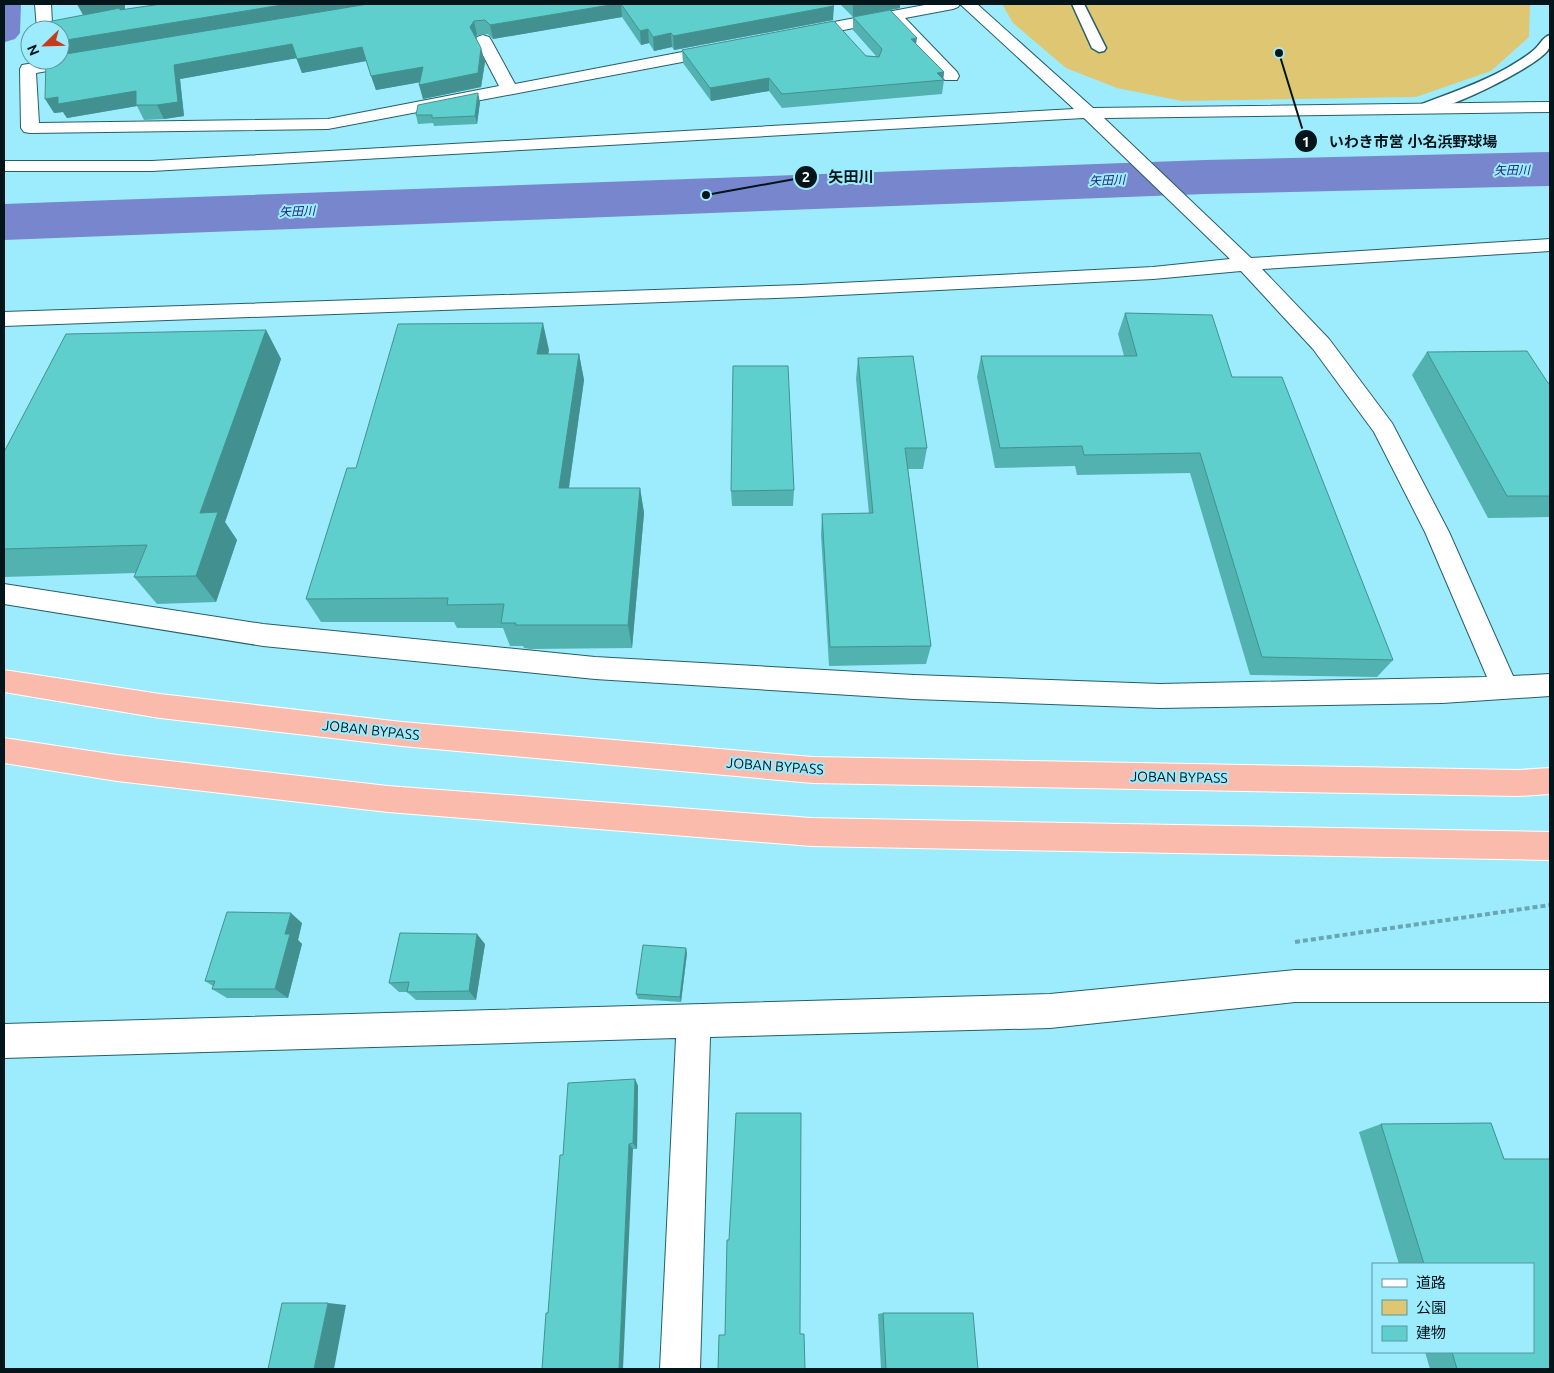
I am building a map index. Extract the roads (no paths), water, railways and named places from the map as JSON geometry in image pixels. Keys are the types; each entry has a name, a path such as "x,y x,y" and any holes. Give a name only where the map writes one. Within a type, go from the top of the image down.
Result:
{"highway":[{"name":"JOBAN BYPASS","path":"4,681 160,706 402,734 813,770 1518,783 1550,781"},
{"path":"4,751 117,768 388,799 811,832 1550,846"}],"street":[{"path":"43,4 44,29 99,20"},
{"path":"789,36 953,4"},
{"path":"968,4 1096,119 1225,246 1246,264 1321,344 1384,429 1437,532 1505,688"},
{"path":"894,16 951,76"},
{"path":"483,40 509,89"},
{"path":"97,58 28,69 30,128 328,124 730,48"},
{"path":"4,166 152,166 1096,119 1550,107"},
{"path":"4,319 148,312 801,291 1153,273 1246,264 1550,245"},
{"path":"4,594 263,635 595,668 914,687 1160,696 1442,691 1550,686"},
{"path":"4,1041 1050,1011 1295,986 1550,986"},
{"path":"680,1369 694,1021"}],"lane":[{"path":"1078,4 1099,48"},
{"path":"1422,109 1495,80 1518,67 1547,44 1550,38"}],"waterway":[{"path":"5,33 7,4"},
{"name":"矢田川","path":"4,222 1205,177 1550,169"}],"place":[{"name":"いわき市営 小名浜野球場","path":"1279,53"},
{"name":"矢田川","path":"706,195"}]}
